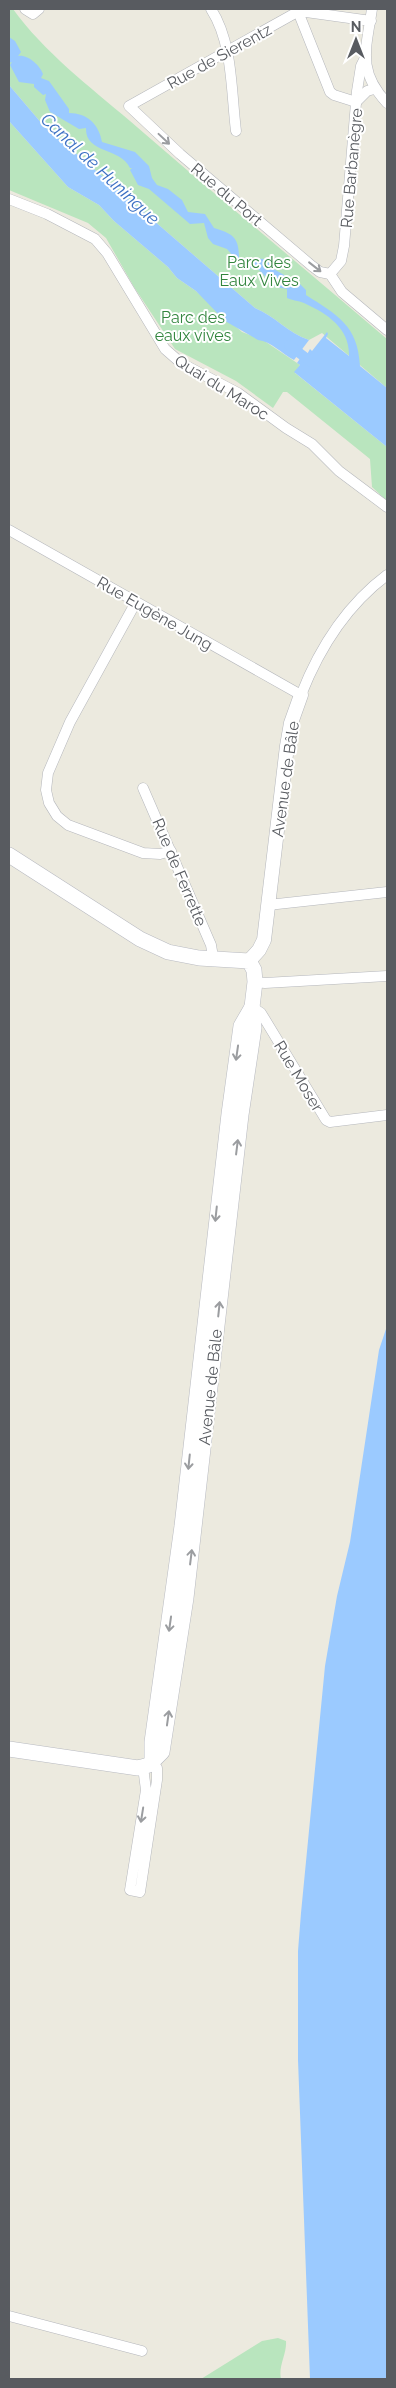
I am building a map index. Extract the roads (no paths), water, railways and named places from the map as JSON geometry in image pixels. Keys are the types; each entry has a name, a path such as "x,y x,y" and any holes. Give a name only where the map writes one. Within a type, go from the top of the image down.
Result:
{"main road":[{"path":"9,855 140,939 168,952 199,958 213,957 249,961"},
{"name":"Avenue de Bâle","path":"144,1766 152,1742 180,1598 228,1114 241,1026 252,1007 255,982 254,970 249,961"},
{"path":"9,1749 144,1766"}],"street":[{"path":"211,9 218,19 227,52 236,131"},
{"name":"Rue Barbanègre","path":"330,274 341,261 344,246 356,102 367,91 374,89 368,74 365,58 372,9"},
{"path":"365,58 361,66 356,102 334,95 330,92 298,10 371,21"},
{"name":"Rue de Sierentz","path":"129,106 298,10"},
{"path":"374,89 387,103"},
{"name":"Rue du Port","path":"129,106 180,154 316,269 330,274"},
{"name":"Quai du Maroc","path":"9,199 47,214 95,238 107,253 165,349 181,363 238,393 286,428 312,444 339,471 387,507"},
{"path":"330,274 342,292 387,330"},
{"name":"Rue Eugène Jung","path":"9,530 301,695"},
{"name":"Avenue de Bâle","path":"249,961 259,950 264,940 287,746 291,723 301,695 316,662 334,631 352,608 387,576"},
{"path":"136,602 70,722 48,773 46,790 49,803 57,816 68,825 143,853 160,854 171,851"},
{"name":"Rue de Ferrette","path":"143,788 211,945 213,957"},
{"path":"268,905 387,892"},
{"path":"255,982 266,984 387,976"},
{"name":"Rue Moser","path":"252,1007 261,1013 326,1120 330,1122 387,1115"},
{"name":"Avenue de Bâle","path":"144,1766 156,1768 157,1780 140,1892 130,1890 146,1790 144,1766"},
{"path":"9,2316 142,2351"}],"water":[{"path":"9,37 15,41 21,52 18,56 29,58 39,67 43,74 41,78 49,81 69,109 69,113 87,117 95,125 102,142 135,152 149,166 152,178 157,185 168,189 182,200 188,212 205,214 214,228 234,237 238,245 239,258 266,259 272,268 291,279 290,282 299,283 306,290 306,295 336,315 344,323 355,340 360,366 387,388 387,447 294,372 300,365 297,363 301,357 304,360 310,349 312,351 327,332 326,338 349,356 346,338 342,330 330,318 314,308 287,298 287,289 276,287 257,268 241,268 234,265 234,257 227,249 213,244 208,238 204,223 190,224 149,189 138,185 130,170 132,168 125,161 91,142 87,136 86,128 79,129 50,112 45,100 46,94 43,95 34,87 34,84 19,82 10,65 12,62 9,63"},
{"path":"9,85 43,125 255,308 309,340 294,360 272,345 258,340 225,321 196,291 177,278 168,267 114,221 99,205 68,187 9,121"},
{"path":"387,1326 387,2379 310,2379 298,2060 298,1951 325,1666 337,1596 350,1542 379,1350"}],"waterway":[{"name":"Canal de Huningue","path":"289,345 315,365"}],"park label":[{"name":"Parc des Eaux Vives","path":"259,271"},
{"name":"Parc des eaux vives","path":"193,326"}]}
